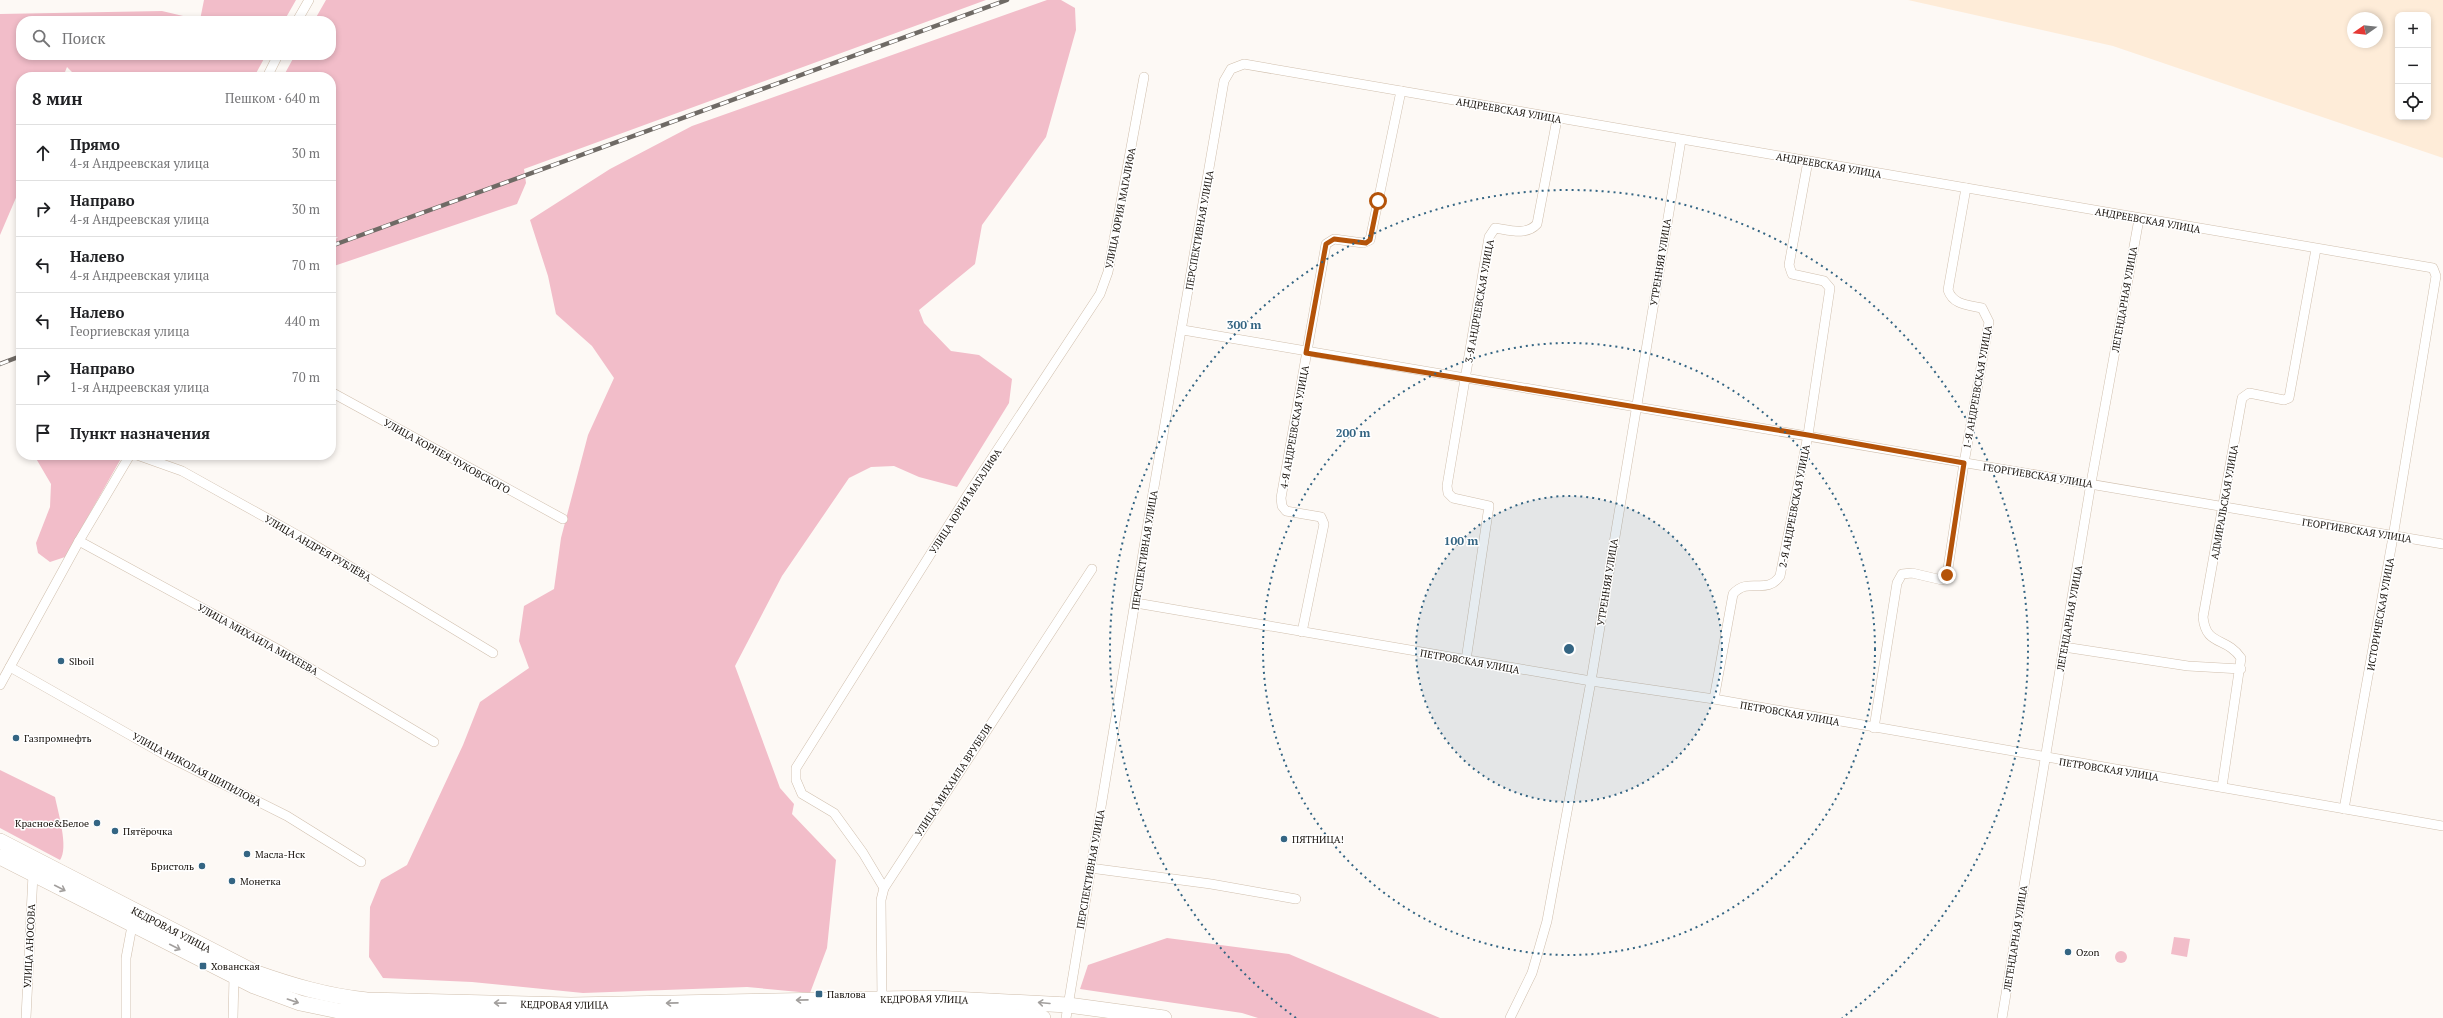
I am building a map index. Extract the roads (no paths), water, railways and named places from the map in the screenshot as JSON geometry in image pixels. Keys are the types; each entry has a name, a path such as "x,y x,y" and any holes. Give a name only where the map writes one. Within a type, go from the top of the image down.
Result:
{"main road":[{"name":"КЕДРОВАЯ УЛИЦА","path":"0,841 254,972 295,987 341,998 367,1000 571,1005 839,1010"},
{"name":"КЕДРОВАЯ УЛИЦА","path":"0,857 132,926 254,986 300,1003 339,1015 839,1010 933,998 1067,1012 1164,1018"},
{"name":"КЕДРОВАЯ УЛИЦА","path":"882,1005 1043,1018"}],"street":[{"path":"300,16 309,0"},
{"path":"270,72 276,60"},
{"name":"АНДРЕЕВСКАЯ УЛИЦА","path":"1224,81 1231,69 1244,64 1256,64 1557,119 2433,268 2436,276"},
{"name":"УЛИЦА ЮРИЯ МАГАЛИФА","path":"884,888 863,853 834,813 802,794 796,780 796,768 967,496 1100,294 1108,272 1144,77"},
{"name":"ПЕРСПЕКТИВНАЯ УЛИЦА","path":"1067,1012 1090,868 1136,603 1153,493 1183,330 1224,81"},
{"name":"4-Я АНДРЕЕВСКАЯ УЛИЦА","path":"1302,632 1324,524 1321,518 1286,511 1282,506 1281,498 1306,353 1326,244 1334,239 1363,243 1370,240 1400,91"},
{"name":"3-Я АНДРЕЕВСКАЯ УЛИЦА","path":"1466,660 1489,506 1483,503 1453,498 1448,493 1447,486 1489,237 1495,228 1525,231 1532,230 1537,224 1557,119"},
{"name":"УТРЕННЯЯ УЛИЦА","path":"1510,1018 1532,973 1548,921 1591,681 1681,140"},
{"name":"2-Я АНДРЕЕВСКАЯ УЛИЦА","path":"1714,699 1733,594 1738,588 1748,585 1768,586 1775,584 1780,576 1808,435 1830,288 1824,281 1792,274 1788,265 1808,161"},
{"name":"1-Я АНДРЕЕВСКАЯ УЛИЦА","path":"1874,728 1897,583 1902,574 1912,573 1942,580 1947,575 1964,463 1989,322 1982,308 1956,302 1950,297 1948,290 1966,188"},
{"name":"ЛЕГЕНДАРНАЯ УЛИЦА","path":"2002,1018 2064,647 2139,219"},
{"name":"АДМИРАЛЬСКАЯ УЛИЦА","path":"2222,787 2241,658 2234,649 2210,636 2204,630 2203,617 2224,508 2242,398 2249,393 2284,400 2289,398 2316,249"},
{"name":"ИСТОРИЧЕСКАЯ УЛИЦА","path":"2344,809 2394,537 2436,276"},
{"name":"ГЕОРГИЕВСКАЯ УЛИЦА","path":"1183,330 1306,353 1808,435 2224,508 2443,544"},
{"name":"УЛИЦА КОРНЕЯ ЧУКОВСКОГО","path":"336,395 563,519"},
{"path":"0,685 78,541 127,460"},
{"name":"УЛИЦА АНДРЕЯ РУБЛЁВА","path":"152,460 182,471 275,522 493,653"},
{"name":"УЛИЦА МИХАИЛА МИХЕЕВА","path":"78,541 281,651 434,742"},
{"name":"УЛИЦА МИХАИЛА ВРУБЕЛЯ","path":"882,1005 881,900 884,888 1092,569"},
{"name":"ПЕТРОВСКАЯ УЛИЦА","path":"1136,603 1591,681 1714,699 2045,758 2222,787 2443,826"},
{"path":"2064,647 2188,666 2240,669"},
{"name":"УЛИЦА НИКОЛАЯ ШИПИЛОВА","path":"10,667 76,702 167,756 287,816 361,862"},
{"path":"1090,868 1210,884 1296,899"},
{"name":"УЛИЦА АНОСОВА","path":"26,1018 33,874"},
{"path":"126,1018 126,958 132,926"},
{"path":"233,1018 234,976"}],"railway":[{"path":"336,244 1007,0"},
{"path":"0,364 16,358"}],"place":[{"name":"Slboil","path":"61,661"},
{"name":"Газпромнефть","path":"16,738"},
{"name":"Красное&Белое","path":"97,823"},
{"name":"Пятёрочка","path":"115,831"},
{"name":"ПЯТНИЦА!","path":"1284,839"},
{"name":"Масла-Нск","path":"247,854"},
{"name":"Бристоль","path":"202,866"},
{"name":"Монетка","path":"232,881"},
{"name":"Ozon","path":"2068,952"},
{"name":"Хованская","path":"203,966"},
{"name":"Павлова","path":"819,994"}]}
